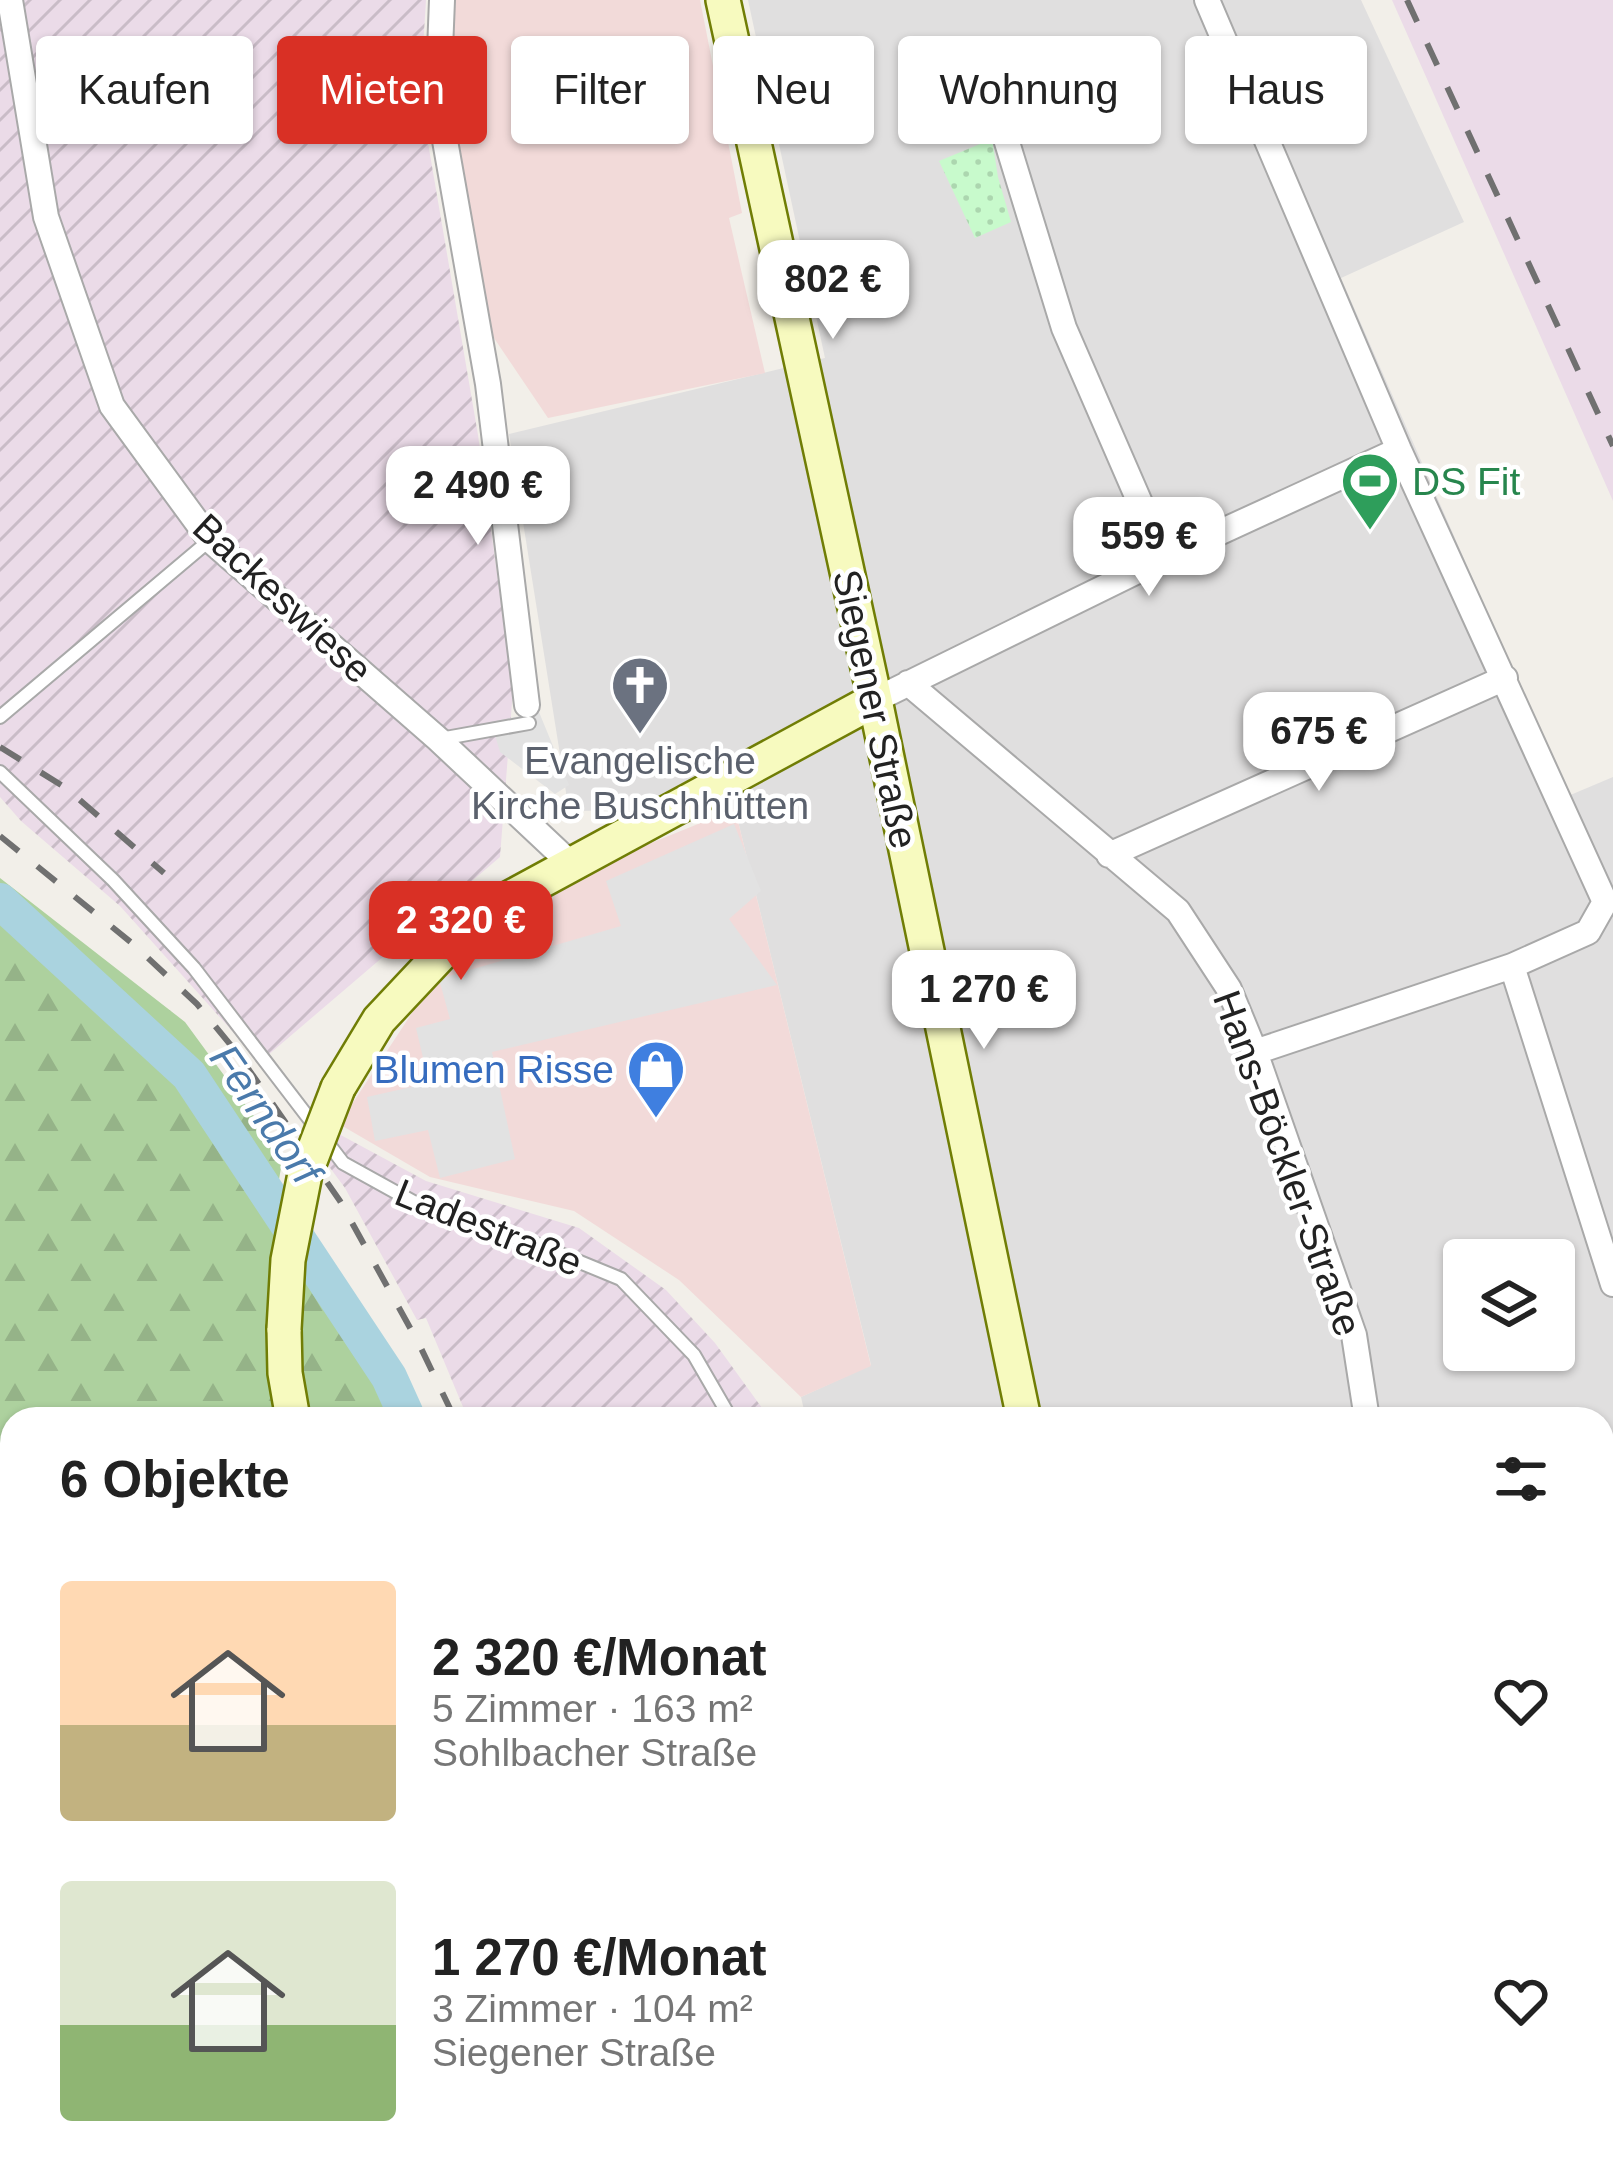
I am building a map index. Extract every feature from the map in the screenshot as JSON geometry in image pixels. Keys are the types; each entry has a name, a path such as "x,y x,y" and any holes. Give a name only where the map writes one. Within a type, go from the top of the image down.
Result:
{"main road":[{"name":"Siegener Straße","path":"724,0 1022,1407"},
{"path":"291,1407 284,1329 288,1260 304,1174 338,1088 379,1020 441,954 506,900 875,700"}],"street":[{"name":"Backeswiese","path":"10,0 46,217 112,406 210,540 570,863"},
{"path":"442,0 438,100 488,384 528,714"},
{"path":"1208,0 1399,450 1609,902 1588,932 1512,966 1255,1052"},
{"path":"1008,144 1064,328 1164,558"},
{"path":"875,700 1164,558 1399,450"},
{"path":"1108,855 1505,678"},
{"name":"Hans-Böckler-Straße","path":"908,683 1178,911 1229,989 1354,1335 1365,1407"},
{"path":"1512,966 1613,1284"}],"lane":[{"path":"0,717 210,540"},
{"path":"438,740 528,714"},
{"name":"Ladestraße","path":"0,772 113,880 194,968 343,1162 428,1210 536,1244 621,1279 694,1355 724,1407"}],"shaded area":[{"path":"0,0 426,0 424,36 277,36 277,144 428,144 478,435 513,690 500,857 260,1062 120,906 21,821 0,797"},
{"path":"455,0 700,0 713,66 713,144 728,144 742,213 729,218 765,373 548,418 492,335 459,144 487,144 487,36 454,36"},
{"path":"748,0 1361,0 1464,222 1341,278 1568,796 1613,777 1613,1407 803,1407 801,1397 871,1365 735,809 569,811 509,434 825,358 779,144 874,144 874,36 756,36"},
{"path":"1392,0 1613,0 1613,501 1435,97"},
{"path":"539,712 569,785 555,794 500,752 491,722"},
{"path":"735,809 871,1366 801,1397 679,1280 574,1211 430,1177 339,1124 433,981 597,865"},
{"name":"Blumen Risse","path":"734,824 761,891 729,919 777,985 492,1052 515,1159 440,1178 428,1130 375,1141 367,1097 429,1083 416,1028 450,1019 439,979 621,926 606,881"},
{"path":"337,1133 426,1181 579,1228 666,1290 715,1343 761,1407 463,1407 426,1318 417,1320 345,1188 325,1161"}],"green space":[{"path":"980,144 993,144 1011,222 975,238 939,161"},
{"path":"0,878 185,1022 283,1156 273,1215 387,1407 0,1407"}],"waterway":[{"name":"Ferndorf","path":"0,901 189,1075 389,1377 403,1407"}],"railway":[{"path":"1407,0 1613,446"},
{"path":"0,747 66,788 164,873"},
{"path":"0,836 133,944 197,1004 238,1054 340,1201 449,1407"}],"place":[{"name":"DS Fit","path":"1370,532"},
{"name":"Evangelische Kirche Buschhütten","path":"640,736"},
{"name":"Blumen Risse","path":"656,1120"}]}
